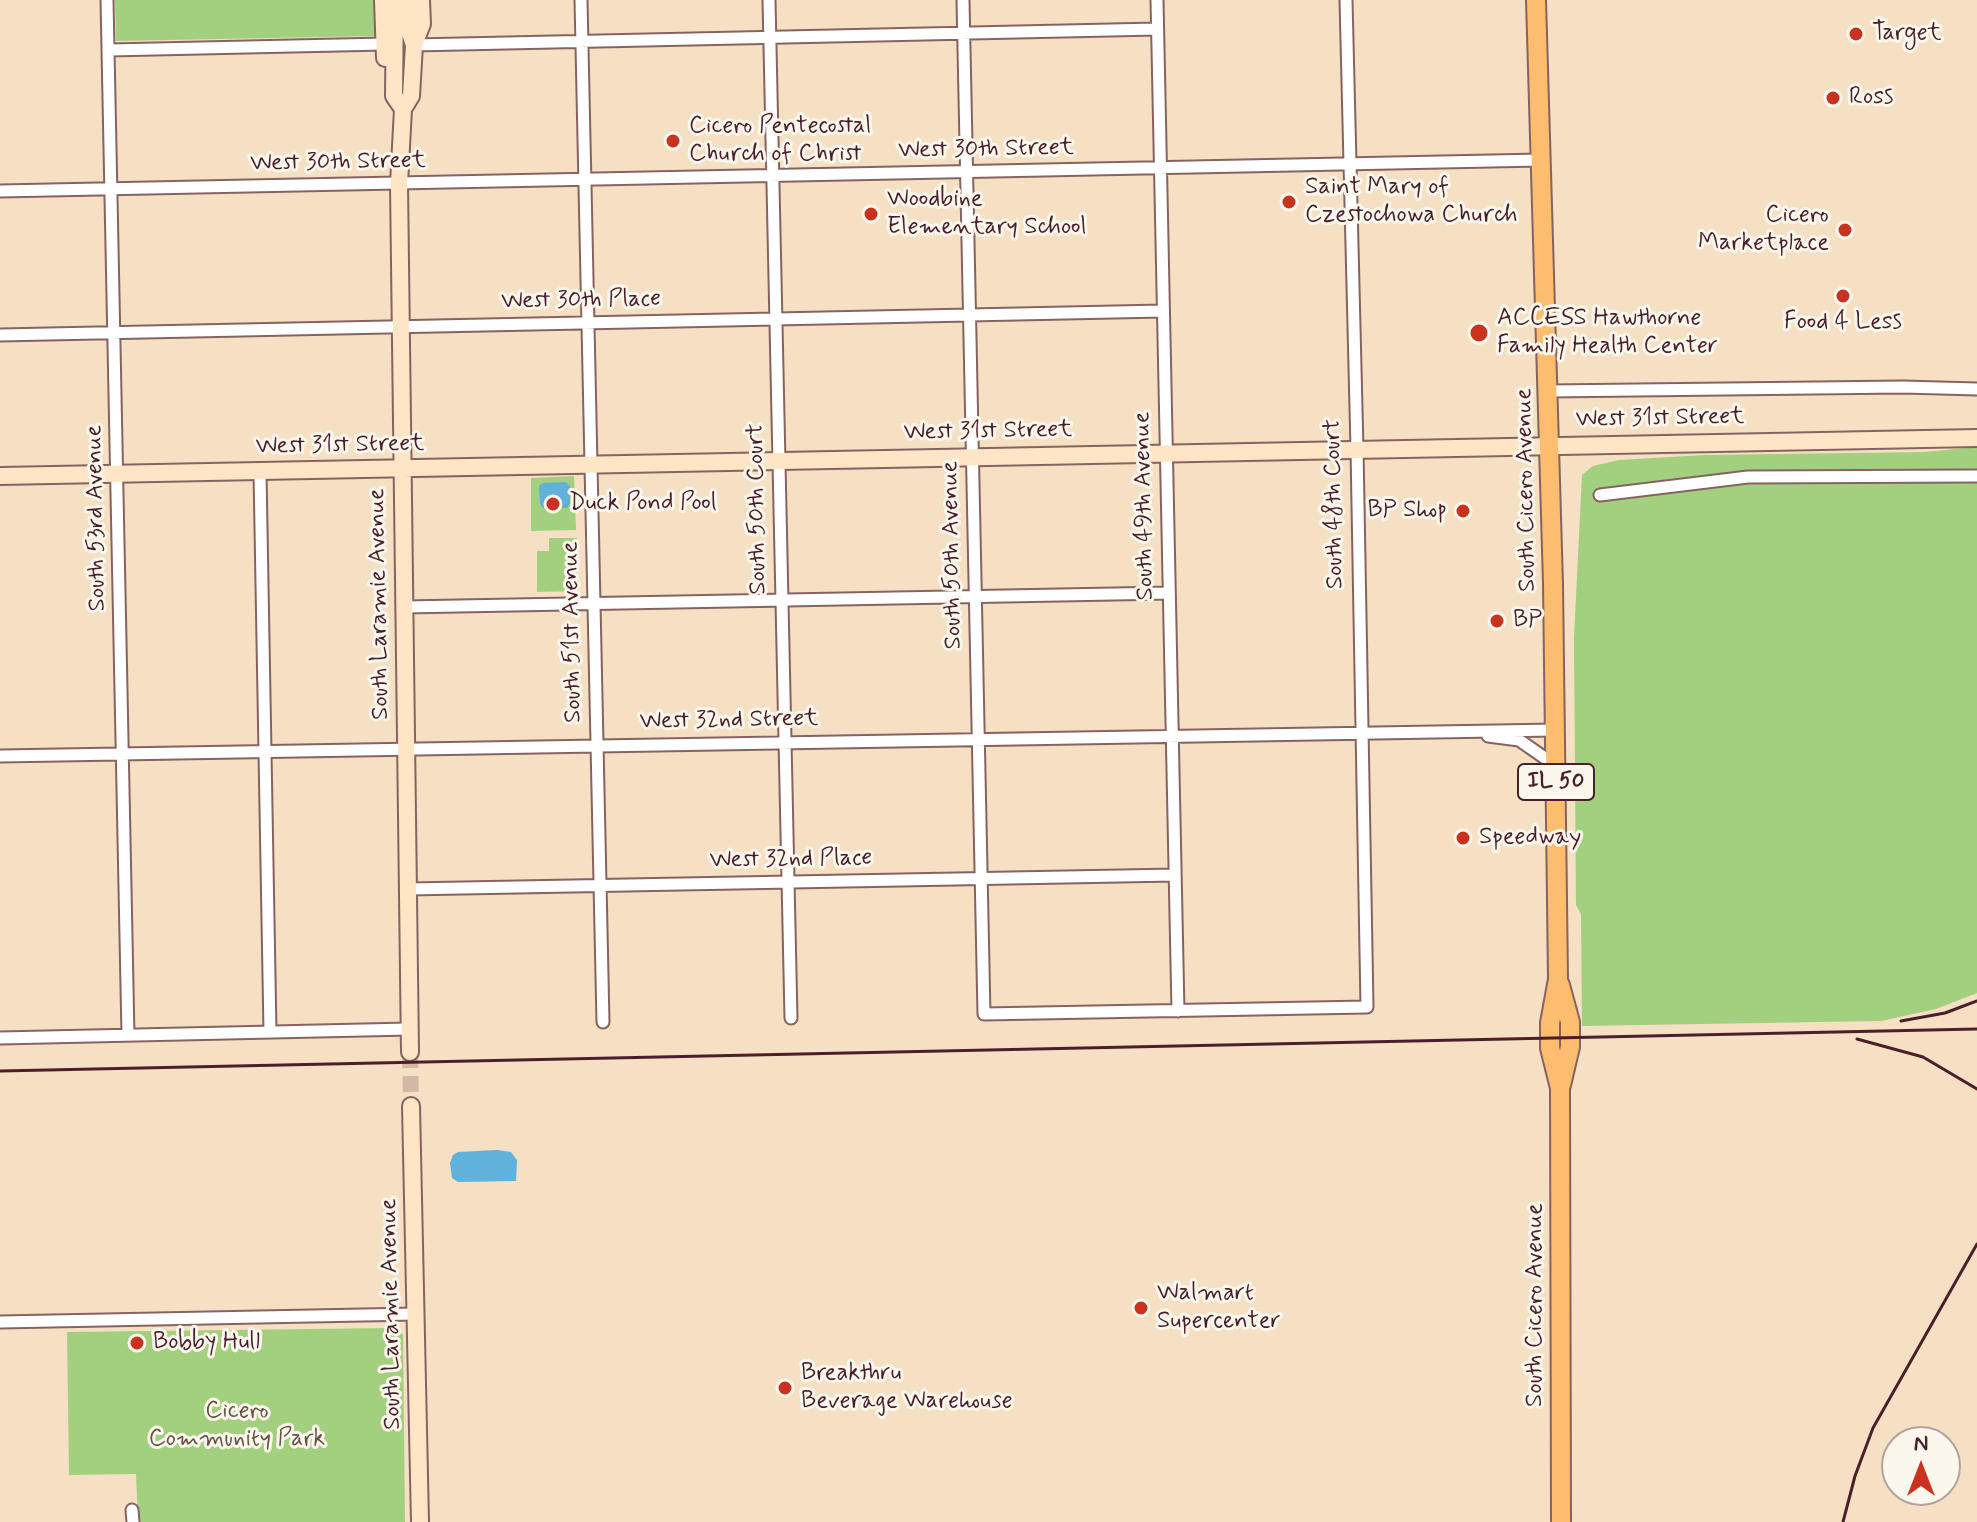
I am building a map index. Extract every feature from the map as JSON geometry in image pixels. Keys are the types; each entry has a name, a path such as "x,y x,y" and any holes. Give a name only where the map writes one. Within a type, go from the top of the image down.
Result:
{"main road":[{"path":"383,0 385,63 394,81"},
{"name":"South Laramie Avenue","path":"395,0 394,96 403,109"},
{"name":"South Laramie Avenue","path":"407,0 408,27 414,45 411,96 403,109 399,184 410,1052"},
{"path":"414,45 422,24 421,0"},
{"name":"South Cicero Avenue","path":"1536,0 1550,445 1558,979 1570,1022 1570,1047 1560,1088 1561,1522"},
{"name":"West 31st Street","path":"0,476 1977,438"},
{"name":"South Laramie Avenue","path":"411,1106 420,1522"}],"street":[{"name":"South 53rd Avenue","path":"107,0 128,1035"},
{"name":"South 51st Avenue","path":"581,0 603,1022"},
{"name":"South 50th Court","path":"769,0 791,1018"},
{"name":"South 50th Avenue","path":"963,0 984,1014 1178,1011"},
{"name":"South 49th Avenue","path":"1157,0 1178,1011"},
{"name":"South 48th Court","path":"1178,1011 1367,1007 1346,0"},
{"path":"414,45 1157,29"},
{"path":"109,50 385,44"},
{"name":"West 30th Street","path":"0,191 1541,160"},
{"name":"West 30th Place","path":"0,335 1163,311"},
{"path":"1548,391 1977,389"},
{"path":"260,472 270,1032"},
{"path":"1600,495 1748,477 1977,476"},
{"path":"404,607 1169,593"},
{"name":"West 32nd Street","path":"0,756 1555,730"},
{"name":"West 32nd Street","path":"1460,731 1519,740 1555,765"},
{"name":"West 32nd Place","path":"408,889 1175,875"},
{"path":"0,1038 409,1029"},
{"path":"0,1322 415,1314"}],"green space":[{"path":"115,0 376,0 376,36 116,41"},
{"path":"1977,447 1977,993 1936,1009 1881,1021 1582,1026 1581,914 1576,905 1574,637 1582,475 1593,466 1619,460 1704,455 1924,452"},
{"name":"Duck Pond Pool","path":"574,476 576,530 531,531 531,478"},
{"path":"549,538 577,538 577,591 537,592 537,551 549,551"},
{"name":"Cicero Community Park","path":"393,1328 403,1335 405,1522 138,1522 136,1474 69,1475 67,1332"}],"water":[{"path":"566,482 570,486 570,504 567,508 543,508 539,486"},
{"path":"458,1152 511,1152 517,1160 516,1181 458,1182 452,1178 450,1163 453,1155"}],"tunnel":[{"path":"410,1052 411,1106"}],"railway":[{"path":"1901,1021 1945,1013 1977,1001"},
{"path":"0,1071 1977,1029"},
{"path":"1857,1039 1923,1057 1977,1089"},
{"path":"1843,1522 1855,1476 1873,1428 1977,1244"}],"place":[{"name":"Target","path":"1856,34"},
{"name":"Ross","path":"1833,98"},
{"name":"Cicero Pentecostal Church of Christ","path":"673,141"},
{"name":"Saint Mary of Czestochowa Church","path":"1289,202"},
{"name":"Woodbine Elementary School","path":"871,214"},
{"name":"Cicero Marketplace","path":"1845,230"},
{"name":"Food 4 Less","path":"1843,296"},
{"name":"ACCESS Hawthorne Family Health Center","path":"1479,333"},
{"name":"Duck Pond Pool","path":"553,504"},
{"name":"BP Shop","path":"1463,511"},
{"name":"BP","path":"1497,621"},
{"name":"Speedway","path":"1463,838"},
{"name":"Walmart Supercenter","path":"1141,1308"},
{"name":"Bobby Hull","path":"137,1343"},
{"name":"Breakthru Beverage Warehouse","path":"785,1388"}]}
